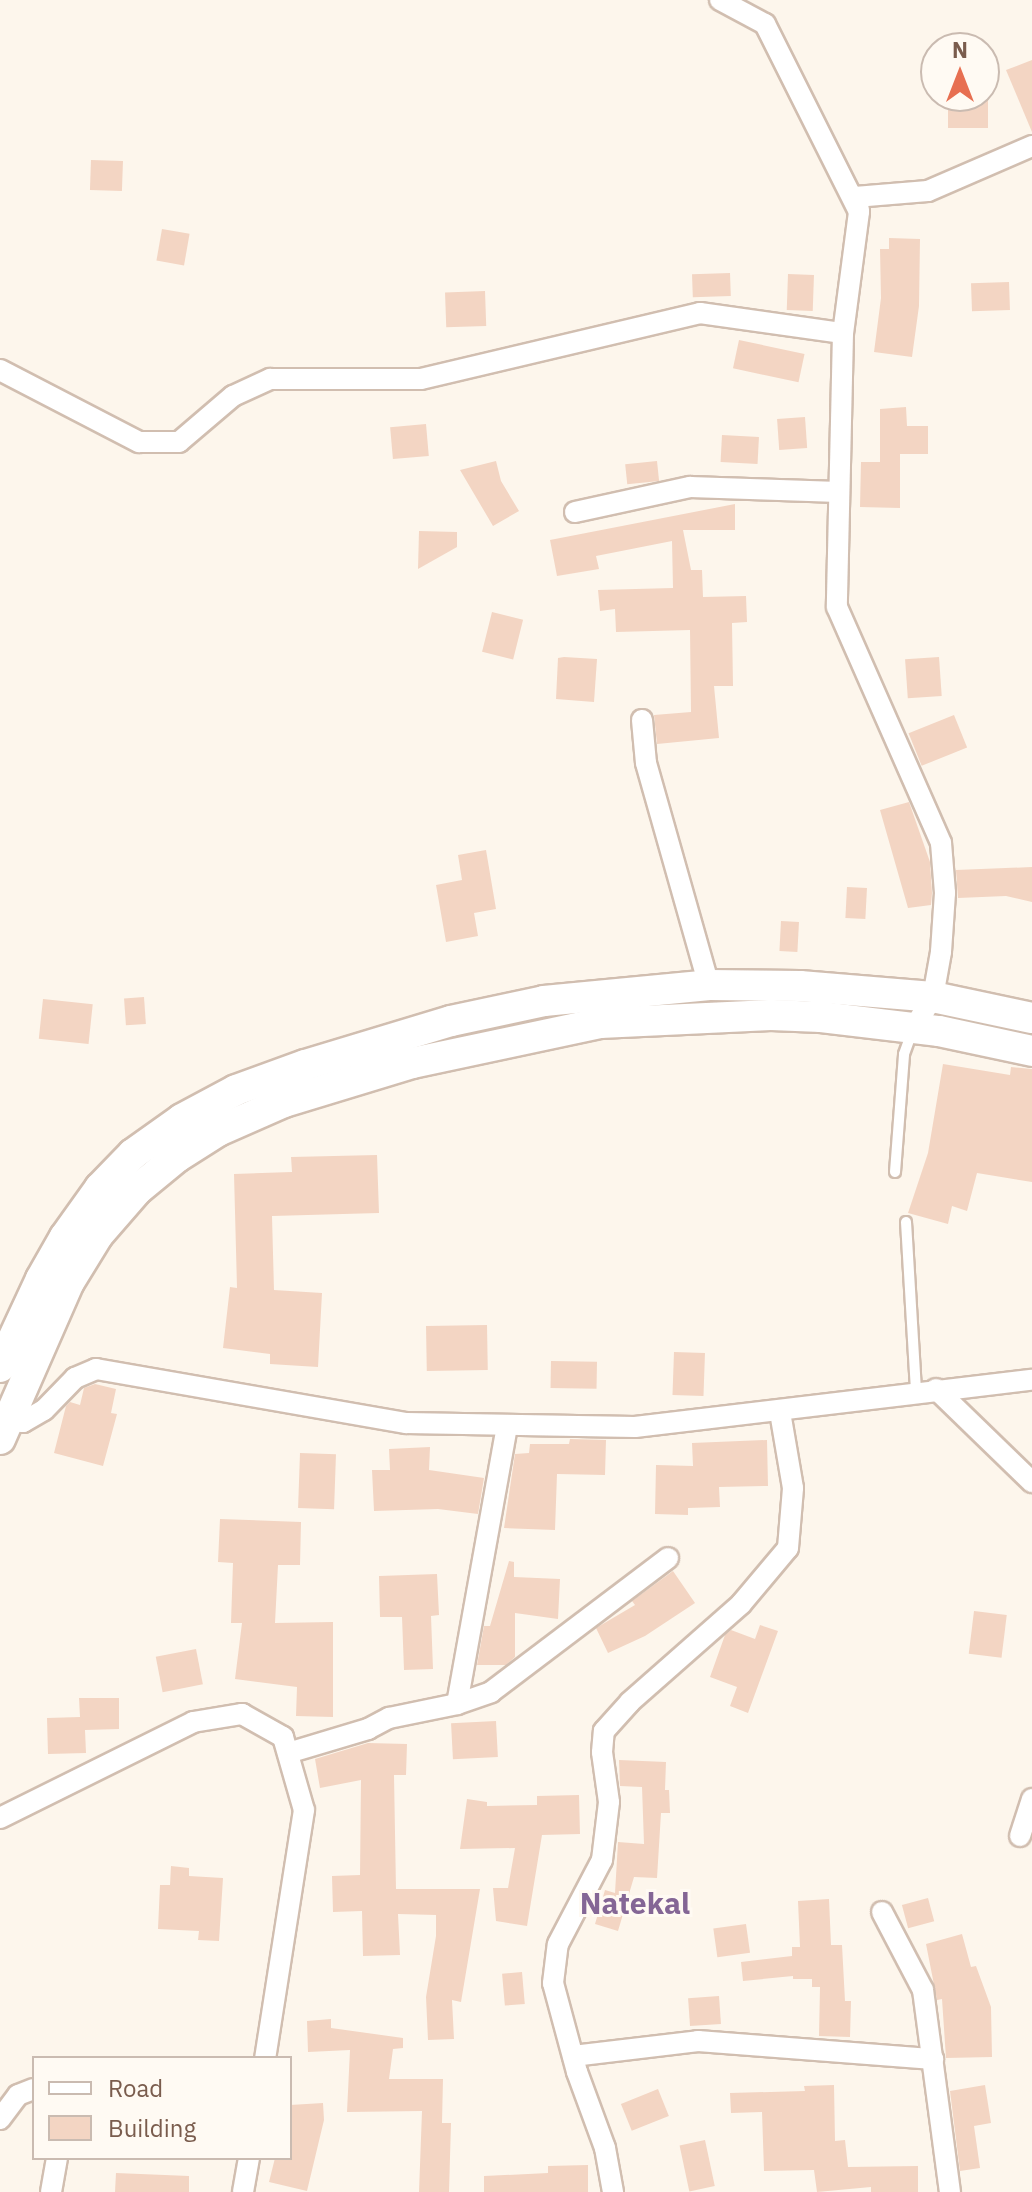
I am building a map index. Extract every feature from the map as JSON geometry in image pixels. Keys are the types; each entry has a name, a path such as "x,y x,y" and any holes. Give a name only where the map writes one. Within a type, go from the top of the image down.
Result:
{"main road":[{"path":"0,1367 41,1279 100,1188 133,1154 182,1119 236,1090 305,1065 451,1021 544,1001 709,985 800,986 933,997 1032,1018"},
{"path":"2,1427 69,1282 98,1235 137,1190 177,1157 218,1131 284,1102 412,1063 541,1033 600,1023 771,1015 914,1027 1032,1051"}],"street":[{"path":"720,0 765,24 859,212"},
{"path":"914,1027 933,997 945,893 941,843 837,607 843,333 859,212 855,197 928,191 1032,146"},
{"path":"0,370 139,442 179,442 233,396 270,379 421,379 700,313 843,333"},
{"path":"575,512 690,487 839,492"},
{"path":"642,720 646,763 709,985"},
{"path":"2,1427 35,1416 75,1378 96,1369 406,1423 635,1427 780,1412 926,1390 1032,1380"},
{"path":"926,1390 1032,1482"},
{"path":"613,2192 605,2148 573,2056 553,1983 558,1944 602,1860 609,1802 602,1752 604,1731 630,1702 741,1604 788,1548 793,1488 780,1412"},
{"path":"457,1704 507,1425"},
{"path":"288,1753 368,1729 389,1718 457,1704 491,1692 668,1558"},
{"path":"0,1818 193,1722 242,1714 283,1737 304,1810 265,2056"},
{"path":"1020,1836 1032,1799"},
{"path":"882,1912 923,1990 950,2192"},
{"path":"573,2056 698,2041 933,2059"},
{"path":"0,2119 18,2095 32,2090"},
{"path":"51,2192 57,2160"},
{"path":"243,2192 249,2160"}],"lane":[{"path":"895,1172 904,1054 914,1027"},
{"path":"906,1222 926,1390"}],"building":[{"path":"1032,60 1032,132 1006,70"},
{"path":"948,112 988,112 988,128 948,128"},
{"path":"91,160 123,161 122,191 90,190"},
{"path":"162,229 190,234 184,265 156,261"},
{"path":"889,238 920,239 919,306 912,357 874,352 881,298 880,249 889,249"},
{"path":"730,273 731,296 693,297 692,274"},
{"path":"788,274 814,275 813,311 787,310"},
{"path":"1009,282 1010,310 972,311 971,283"},
{"path":"485,291 486,326 446,327 445,292"},
{"path":"739,340 805,354 799,382 733,368"},
{"path":"906,407 907,426 928,426 928,454 900,454 900,508 860,507 861,462 880,462 880,409"},
{"path":"805,417 807,448 779,450 777,419"},
{"path":"426,424 429,456 393,459 390,427"},
{"path":"722,435 759,437 758,464 721,462"},
{"path":"496,461 501,481 519,511 493,526 460,470"},
{"path":"657,461 659,481 627,484 625,464"},
{"path":"735,504 735,530 683,530 691,570 702,570 703,597 746,596 747,622 732,623 733,686 714,686 719,738 657,744 654,715 691,712 690,630 616,632 615,609 600,611 598,590 673,588 672,541 596,556 599,569 557,576 550,540"},
{"path":"419,531 457,532 457,547 418,569"},
{"path":"492,612 523,620 513,660 482,652"},
{"path":"939,657 942,696 908,698 905,659"},
{"path":"558,658 597,659 594,702 556,699"},
{"path":"954,715 967,747 922,766 909,733"},
{"path":"909,802 930,862 932,893 931,905 908,908 880,810"},
{"path":"486,850 496,909 474,913 478,936 446,942 436,885 462,880 458,855"},
{"path":"1032,867 1032,902 1006,896 958,898 956,870"},
{"path":"847,887 867,888 865,919 845,918"},
{"path":"781,921 799,922 797,952 779,951"},
{"path":"144,997 146,1024 126,1025 124,998"},
{"path":"43,999 93,1004 89,1044 39,1039"},
{"path":"943,1064 1010,1075 1011,1067 1032,1069 1032,1182 977,1173 967,1211 952,1206 948,1224 908,1213 928,1153"},
{"path":"377,1155 379,1213 272,1216 274,1290 322,1293 318,1367 270,1364 270,1354 223,1348 230,1287 237,1288 234,1174 292,1172 291,1157"},
{"path":"487,1325 488,1370 427,1371 426,1326"},
{"path":"674,1352 705,1353 703,1396 672,1395"},
{"path":"551,1361 597,1362 597,1389 551,1388"},
{"path":"95,1384 116,1389 111,1413 117,1414 103,1466 54,1453 66,1406 70,1402 80,1405 84,1388"},
{"path":"570,1439 606,1440 605,1475 557,1474 555,1530 504,1528 515,1454 529,1453 530,1444 569,1444"},
{"path":"767,1440 768,1486 719,1487 720,1507 688,1508 688,1515 655,1514 656,1465 693,1466 692,1443"},
{"path":"430,1447 429,1470 484,1478 478,1514 438,1509 374,1511 372,1470 390,1470 389,1449"},
{"path":"300,1453 336,1454 334,1509 298,1508"},
{"path":"220,1519 301,1522 300,1565 278,1565 275,1623 333,1622 333,1717 296,1716 297,1687 235,1679 242,1623 231,1623 233,1563 218,1562"},
{"path":"509,1561 514,1562 514,1577 560,1579 558,1619 515,1613 515,1657 506,1665 477,1665 484,1626 490,1626"},
{"path":"673,1571 695,1603 645,1636 608,1653 596,1628 635,1605 632,1601"},
{"path":"437,1574 439,1615 431,1616 433,1669 404,1670 402,1617 380,1617 379,1576"},
{"path":"974,1611 1007,1615 1002,1658 969,1654"},
{"path":"760,1625 778,1631 748,1713 730,1706 737,1687 710,1677 725,1635 731,1630 755,1639"},
{"path":"196,1649 203,1684 163,1692 156,1657"},
{"path":"79,1698 119,1698 119,1729 85,1730 86,1753 48,1754 47,1718 80,1717"},
{"path":"496,1721 498,1757 453,1759 451,1723"},
{"path":"368,1743 407,1744 406,1775 394,1775 396,1889 480,1889 461,2002 452,2000 454,2039 428,2040 426,1997 436,1936 436,1915 398,1914 400,1955 363,1956 362,1911 333,1912 332,1876 360,1875 361,1780 320,1788 315,1759"},
{"path":"619,1760 666,1762 665,1790 669,1790 670,1813 661,1813 657,1878 634,1877 618,1931 595,1924 605,1890 615,1893 618,1842 644,1844 642,1787 620,1786"},
{"path":"579,1795 580,1834 542,1835 527,1926 496,1921 493,1888 508,1888 515,1848 460,1849 467,1799 487,1802 487,1806 537,1805 537,1796"},
{"path":"171,1866 189,1868 189,1876 223,1878 219,1941 198,1940 199,1931 158,1929 160,1885 170,1885"},
{"path":"928,1898 934,1921 908,1928 902,1905"},
{"path":"829,1899 831,1945 842,1945 845,2001 851,2001 850,2037 819,2036 820,1987 812,1987 812,1979 793,1979 793,1976 743,1981 741,1962 792,1956 792,1947 800,1947 798,1901"},
{"path":"746,1924 750,1953 717,1957 713,1929"},
{"path":"962,1934 971,1967 976,1966 991,2007 992,2057 946,2058 942,1999 937,2000 926,1944"},
{"path":"522,1972 525,2004 505,2006 502,1974"},
{"path":"719,1996 721,2024 690,2026 688,1998"},
{"path":"331,2019 331,2028 403,2038 403,2048 393,2049 389,2079 443,2079 442,2123 451,2123 449,2192 419,2192 422,2111 347,2112 350,2050 308,2052 307,2021"},
{"path":"834,2085 835,2141 845,2140 848,2167 918,2166 918,2192 871,2192 871,2187 817,2192 814,2170 764,2171 762,2112 731,2113 730,2093 805,2091 804,2086"},
{"path":"985,2085 991,2123 974,2126 980,2168 960,2171 950,2091"},
{"path":"658,2089 669,2116 632,2131 621,2104"},
{"path":"323,2103 324,2120 307,2191 269,2182 274,2160 292,2160 292,2105"},
{"path":"705,2140 715,2186 689,2191 680,2145"},
{"path":"588,2165 588,2192 484,2192 484,2176 548,2173 548,2166"},
{"path":"116,2173 189,2176 189,2192 115,2192"}],"district":[{"name":"Natekal","path":"635,1903"}]}
